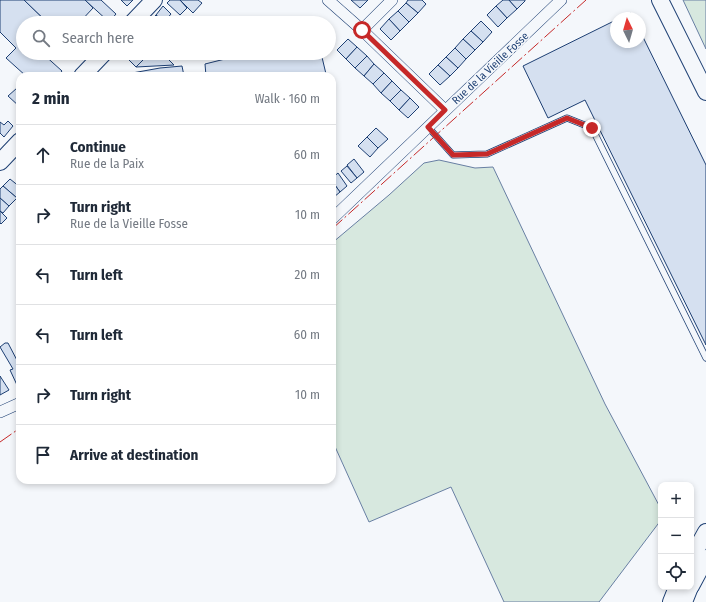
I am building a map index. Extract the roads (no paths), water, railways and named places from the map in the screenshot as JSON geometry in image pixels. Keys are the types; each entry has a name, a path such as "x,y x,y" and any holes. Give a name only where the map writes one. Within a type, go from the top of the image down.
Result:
{"street":[{"path":"139,16 154,0"},
{"path":"328,0 362,30 445,110"},
{"path":"362,30 392,0"},
{"name":"Rue de la Vieille Fosse","path":"336,215 561,0"},
{"path":"660,0 706,92"},
{"path":"86,72 97,60"},
{"path":"0,162 16,145"},
{"path":"0,412 16,405"},
{"path":"694,554 706,532"},
{"path":"694,580 706,558"},
{"path":"671,602 676,590"},
{"path":"684,602 689,590"}],"lane":[{"path":"428,127 453,155 487,154 567,118 592,128 706,358"}]}
